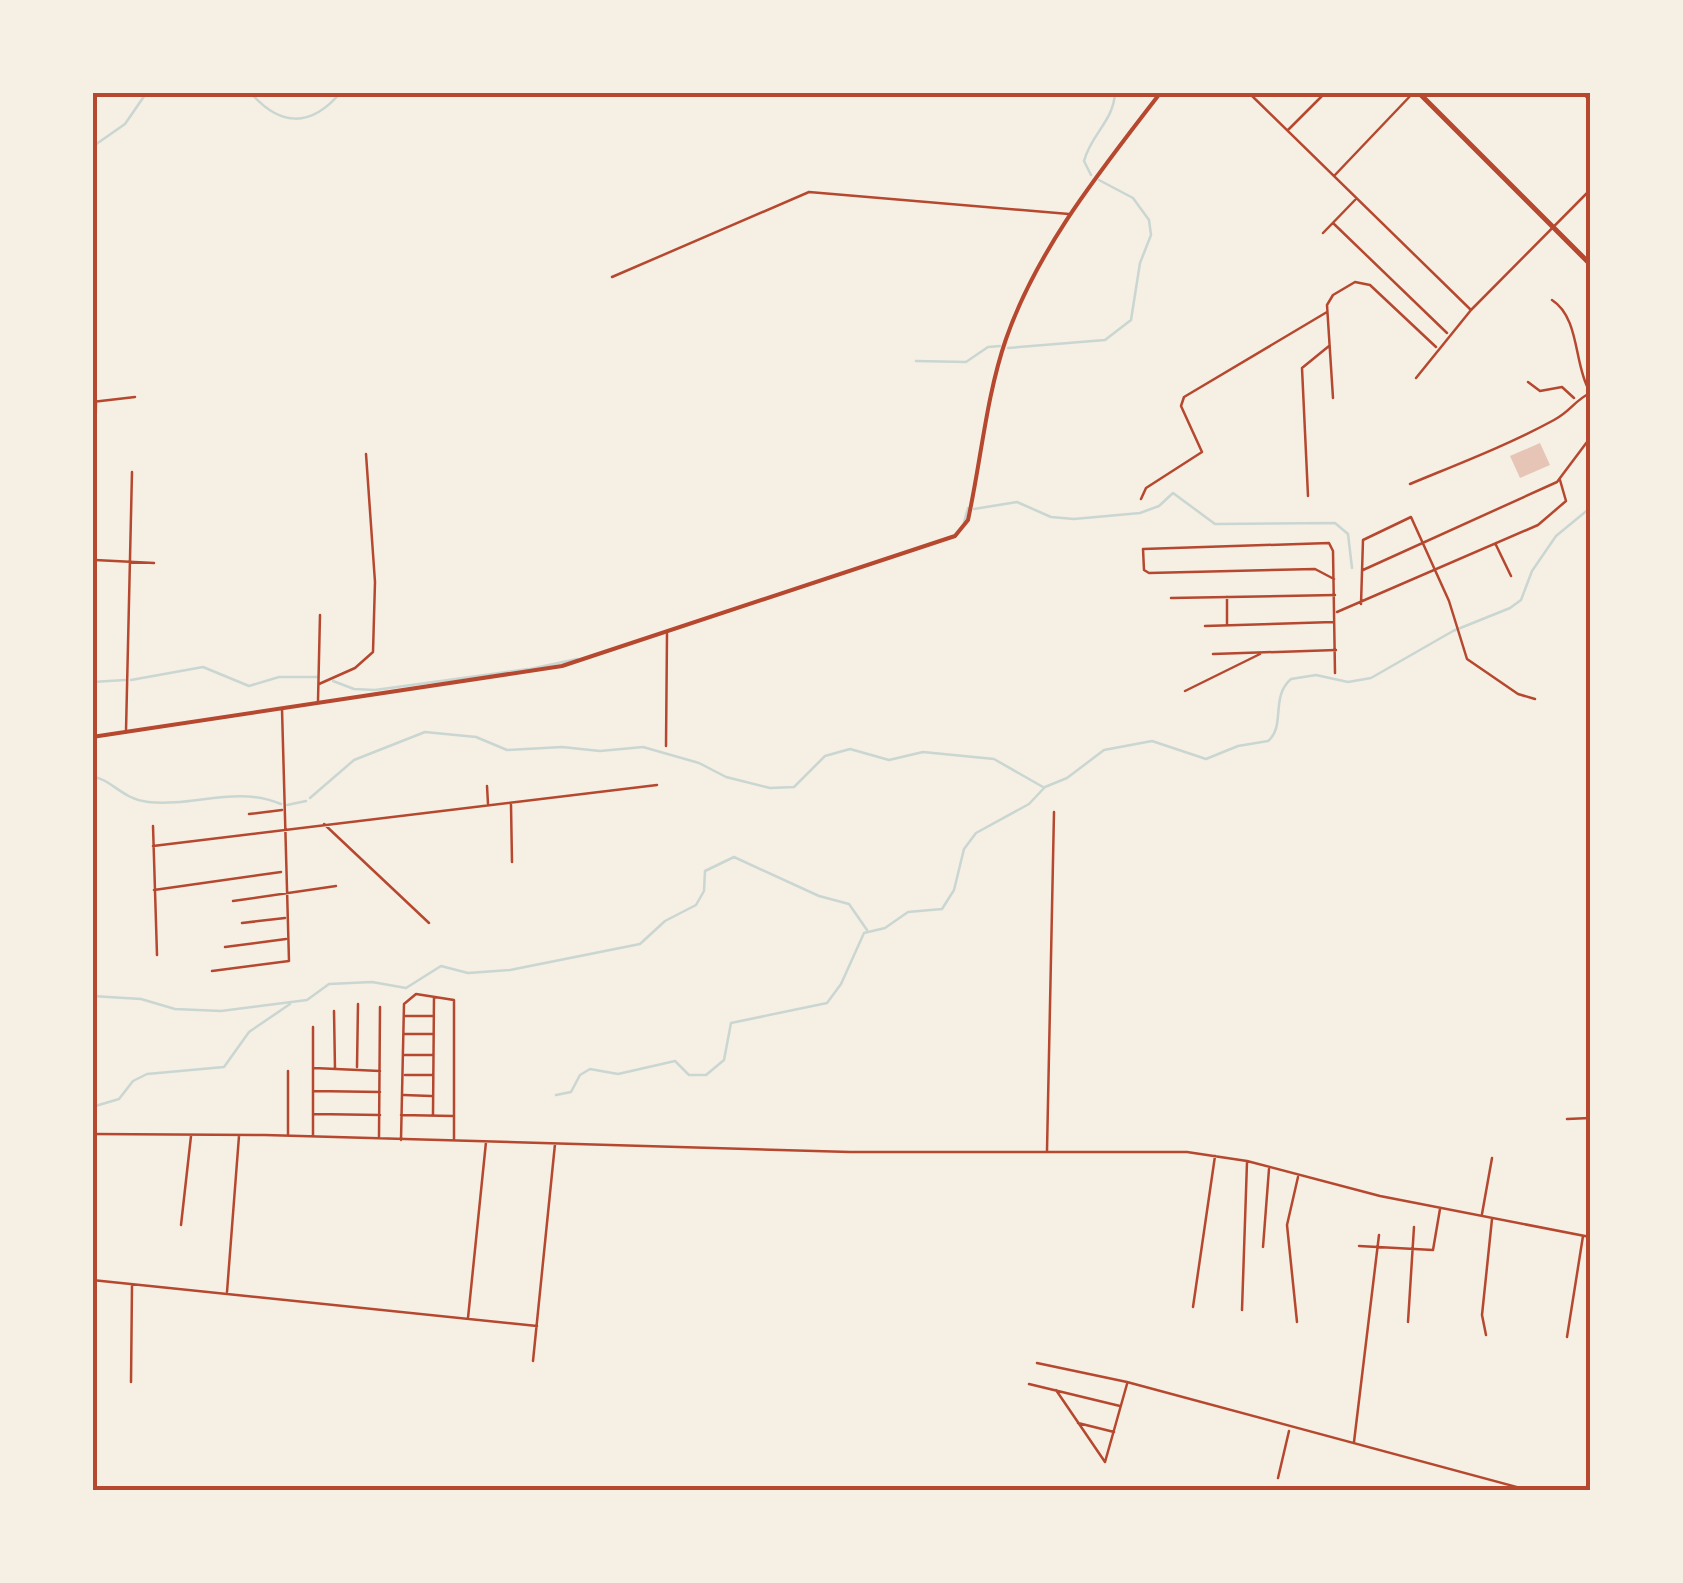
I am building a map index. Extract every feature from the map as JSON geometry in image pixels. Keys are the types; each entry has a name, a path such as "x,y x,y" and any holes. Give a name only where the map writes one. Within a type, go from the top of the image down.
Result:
{"highway":[{"path":"1416,92 1590,264"}],"street":[{"path":"92,737 562,666 667,634 962,532 968,520 1005,341 1070,214 1161,92"},
{"path":"1248,92 1472,310"},
{"path":"1287,132 1326,92"},
{"path":"1333,177 1416,92"},
{"path":"1582,92 1590,101"},
{"path":"1416,378 1472,310 1590,190"},
{"path":"612,277 808,192 1070,214"},
{"path":"1323,233 1356,200"},
{"path":"1333,222 1449,335"},
{"path":"1333,398 1327,312 1333,295 1364,282 1437,348"},
{"path":"1410,484 1544,426 1567,413 1575,398 1590,392 1578,347 1561,309 1552,300"},
{"path":"1141,499 1146,488 1200,455 1201,442 1181,406 1184,397 1327,312"},
{"path":"1308,496 1303,364 1330,345"},
{"path":"1528,382 1540,391 1562,387 1575,398"},
{"path":"135,397 94,401 93,560 154,563"},
{"path":"1361,571 1560,480 1590,438"},
{"path":"319,684 355,668 373,652 375,582 366,454"},
{"path":"126,732 132,472"},
{"path":"1336,612 1496,544 1555,513 1567,497 1560,480"},
{"path":"1361,604 1366,537 1406,517 1414,520 1472,665 1518,694 1534,698"},
{"path":"1334,578 1314,570 1150,573 1144,570 1143,549 1326,542 1332,547 1334,578 1336,612 1336,622 1338,649 1335,673"},
{"path":"1496,544 1511,576"},
{"path":"1171,598 1335,595"},
{"path":"1226,597 1227,625"},
{"path":"318,702 320,614"},
{"path":"1205,626 1336,622"},
{"path":"666,746 667,634"},
{"path":"1212,654 1338,649"},
{"path":"1185,691 1262,653"},
{"path":"212,971 289,961 282,708"},
{"path":"153,846 323,822 657,785"},
{"path":"487,786 488,806"},
{"path":"511,804 512,862"},
{"path":"249,814 282,810"},
{"path":"1046,1153 1054,812"},
{"path":"323,822 428,923"},
{"path":"152,826 157,955"},
{"path":"154,890 284,872"},
{"path":"233,901 336,886"},
{"path":"242,924 286,918"},
{"path":"225,946 288,939"},
{"path":"401,1140 403,1016 409,996 434,996 453,999 454,1140"},
{"path":"432,1115 434,996"},
{"path":"357,1070 358,1004"},
{"path":"379,1139 380,1007"},
{"path":"334,1011 335,1069"},
{"path":"403,1016 434,1016"},
{"path":"313,1027 313,1136"},
{"path":"403,1034 434,1034"},
{"path":"402,1055 433,1055"},
{"path":"313,1068 380,1071"},
{"path":"288,1071 288,1136"},
{"path":"402,1075 433,1075"},
{"path":"313,1090 380,1092"},
{"path":"402,1096 433,1096"},
{"path":"312,1114 380,1115"},
{"path":"401,1115 454,1116"},
{"path":"1568,1120 1590,1118"},
{"path":"92,1134 1216,1155 1440,1208 1590,1237"},
{"path":"227,1292 238,1134"},
{"path":"181,1225 191,1135"},
{"path":"468,1318 486,1141"},
{"path":"532,1362 556,1143"},
{"path":"1193,1308 1216,1155"},
{"path":"1482,1216 1492,1158"},
{"path":"1242,1310 1247,1161"},
{"path":"1263,1247 1269,1167"},
{"path":"1296,1322 1287,1225 1299,1175"},
{"path":"1359,1246 1436,1248 1440,1208"},
{"path":"1486,1335 1482,1315 1492,1218"},
{"path":"1408,1322 1414,1227"},
{"path":"1354,1443 1379,1235"},
{"path":"1567,1336 1583,1236"},
{"path":"92,1280 537,1326"},
{"path":"131,1382 132,1285"},
{"path":"1037,1363 1127,1382 1528,1490"},
{"path":"1056,1390 1105,1462 1127,1382"},
{"path":"1029,1384 1121,1406"},
{"path":"1078,1423 1115,1432"},
{"path":"1278,1478 1289,1428"}],"building":[{"path":"1540,443 1550,465 1520,478 1510,456"}],"waterway":[{"path":"92,147 125,124 147,92"},
{"path":"250,92 273,112 296,119 318,112 341,92"},
{"path":"1091,175 1084,161 1111,111 1115,92"},
{"path":"1008,348 1105,340 1131,320 1140,263 1151,235 1149,220 1133,198 1099,180"},
{"path":"916,361 966,362 988,347 1000,346"},
{"path":"974,509 1017,502 1051,517 1074,519 1140,513 1159,506 1173,493 1215,524 1335,523 1348,534 1352,568"},
{"path":"964,522 968,508"},
{"path":"556,1095 571,1092 580,1075 590,1069 618,1074 675,1061 689,1075 706,1075 724,1060 731,1023 827,1003 841,984 864,933 885,928 908,912 942,909 954,890 964,849 976,833 1029,804 1045,787 1067,778 1104,750 1152,741 1206,759 1238,746 1268,741 1276,728 1281,694 1291,679 1316,675 1348,682 1371,678 1453,631 1510,608 1521,600 1532,571 1556,536 1590,508"},
{"path":"530,669 577,659"},
{"path":"131,680 203,667 249,686 279,677 318,677"},
{"path":"333,681 354,689 375,690 528,669"},
{"path":"92,682 125,680"},
{"path":"310,798 354,760 425,732 476,737 507,750 562,747 600,751 643,747 699,763 726,777 770,788 794,787 825,756 850,749 889,760 923,752 994,759 1043,787"},
{"path":"92,777 148,802 248,796 281,804"},
{"path":"287,805 306,801"},
{"path":"92,996 141,999 175,1009 221,1011 307,1000 329,984 372,982 406,988 441,966 468,973 510,970 640,944 665,921 696,905 704,891 705,871 734,857 819,896 849,904 867,930"},
{"path":"92,1107 119,1099 133,1081 147,1074 224,1067 249,1032 290,1004"}]}
